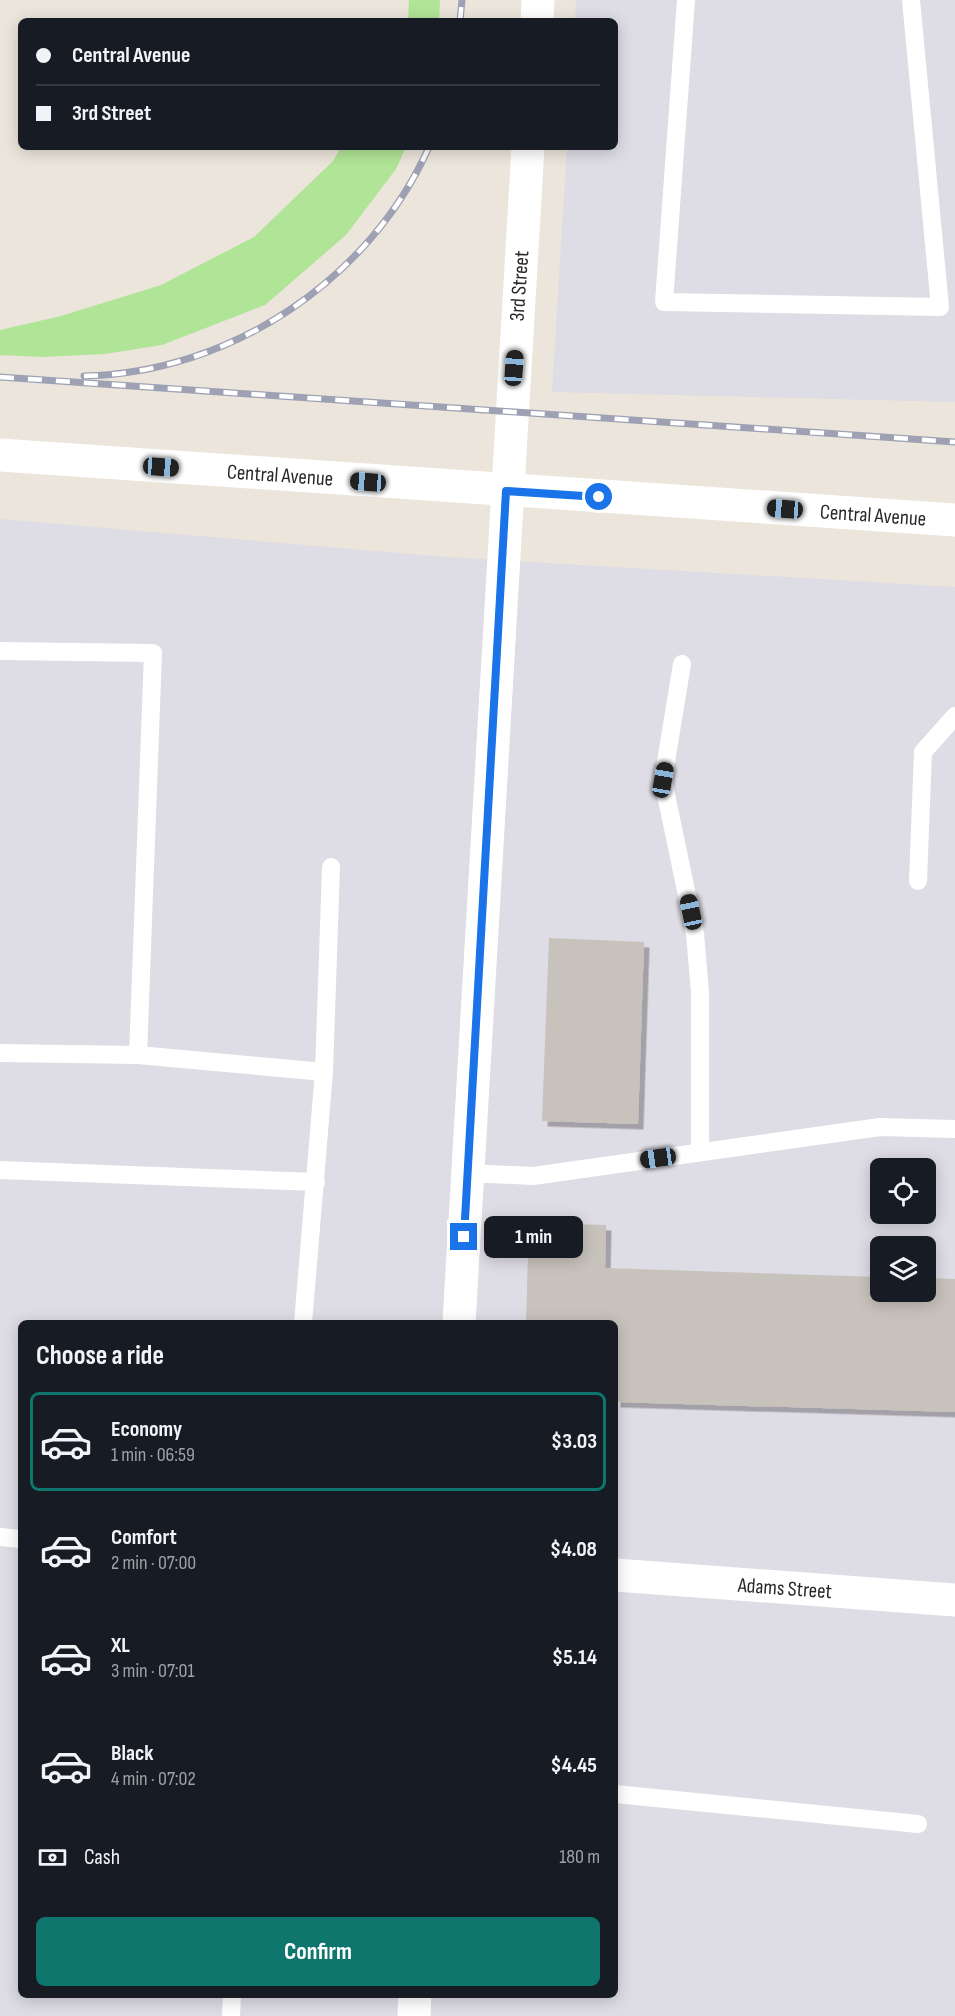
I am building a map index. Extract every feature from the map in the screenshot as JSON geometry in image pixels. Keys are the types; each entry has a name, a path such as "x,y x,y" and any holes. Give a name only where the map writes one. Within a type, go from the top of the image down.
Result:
{"street":[{"path":"537,18 538,0"},
{"name":"3rd Street","path":"459,1320 506,491 528,150"},
{"name":"Central Avenue","path":"0,455 955,520"},
{"name":"Adams Street","path":"618,1575 955,1600"},
{"path":"414,2016 415,1998"}],"lane":[{"path":"686,0 664,302 940,307 911,0"},
{"path":"0,651 153,653 138,1055"},
{"path":"682,664 663,780 695,934 700,993 700,1152"},
{"path":"918,881 923,752 955,716"},
{"path":"303,1320 324,1072 331,867"},
{"path":"0,1053 138,1055 324,1072"},
{"path":"468,1173 533,1176 880,1127 955,1129"},
{"path":"0,1170 316,1182"},
{"path":"0,1537 18,1539"},
{"path":"618,1794 918,1824"},
{"path":"231,2016 232,1998"}],"shaded area":[{"path":"576,0 955,0 955,402 552,392 567,150 618,150 618,18 575,18"},
{"path":"0,519 446,557 955,587 955,2016 0,2016"}],"green space":[{"path":"409,0 440,0 439,18 408,18"},
{"path":"339,150 405,150 396,169 346,235 265,305 162,345 105,354 42,357 0,355 0,330 61,316 161,285 254,237 333,161"}],"building":[{"path":"549,938 644,942 638,1124 542,1121"},
{"path":"529,1223 606,1225 605,1268 870,1277 870,1302 936,1302 936,1278 955,1279 955,1412 618,1402 618,1320 526,1320"}],"railway":[{"path":"460,18 462,0"},
{"path":"84,376 138,371 191,358 242,337 289,310 332,277 371,238 403,195 427,150"},
{"path":"0,377 955,442"}],"route":[{"path":"464,1237 506,491 599,497"}]}
